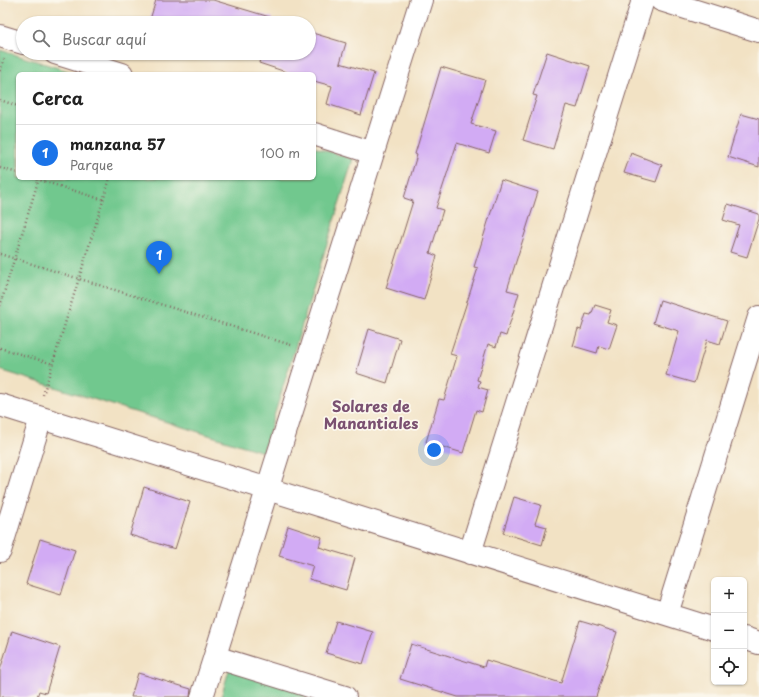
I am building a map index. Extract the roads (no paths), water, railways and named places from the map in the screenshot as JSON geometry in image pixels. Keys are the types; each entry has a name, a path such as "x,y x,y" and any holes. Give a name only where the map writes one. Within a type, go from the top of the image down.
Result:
{"street":[{"path":"202,697 420,0"},
{"path":"470,553 643,0"},
{"path":"661,0 759,31"},
{"path":"0,36 16,41"},
{"path":"77,60 116,72"},
{"path":"316,135 373,152"},
{"path":"666,614 759,317"},
{"path":"0,405 711,628"},
{"path":"0,551 39,418"},
{"path":"747,639 759,643"},
{"path":"215,657 345,697"}],"place":[{"name":"manzana 57","path":"159,274"}],"district":[{"name":"Solares de Manantiales","path":"371,414"}]}
